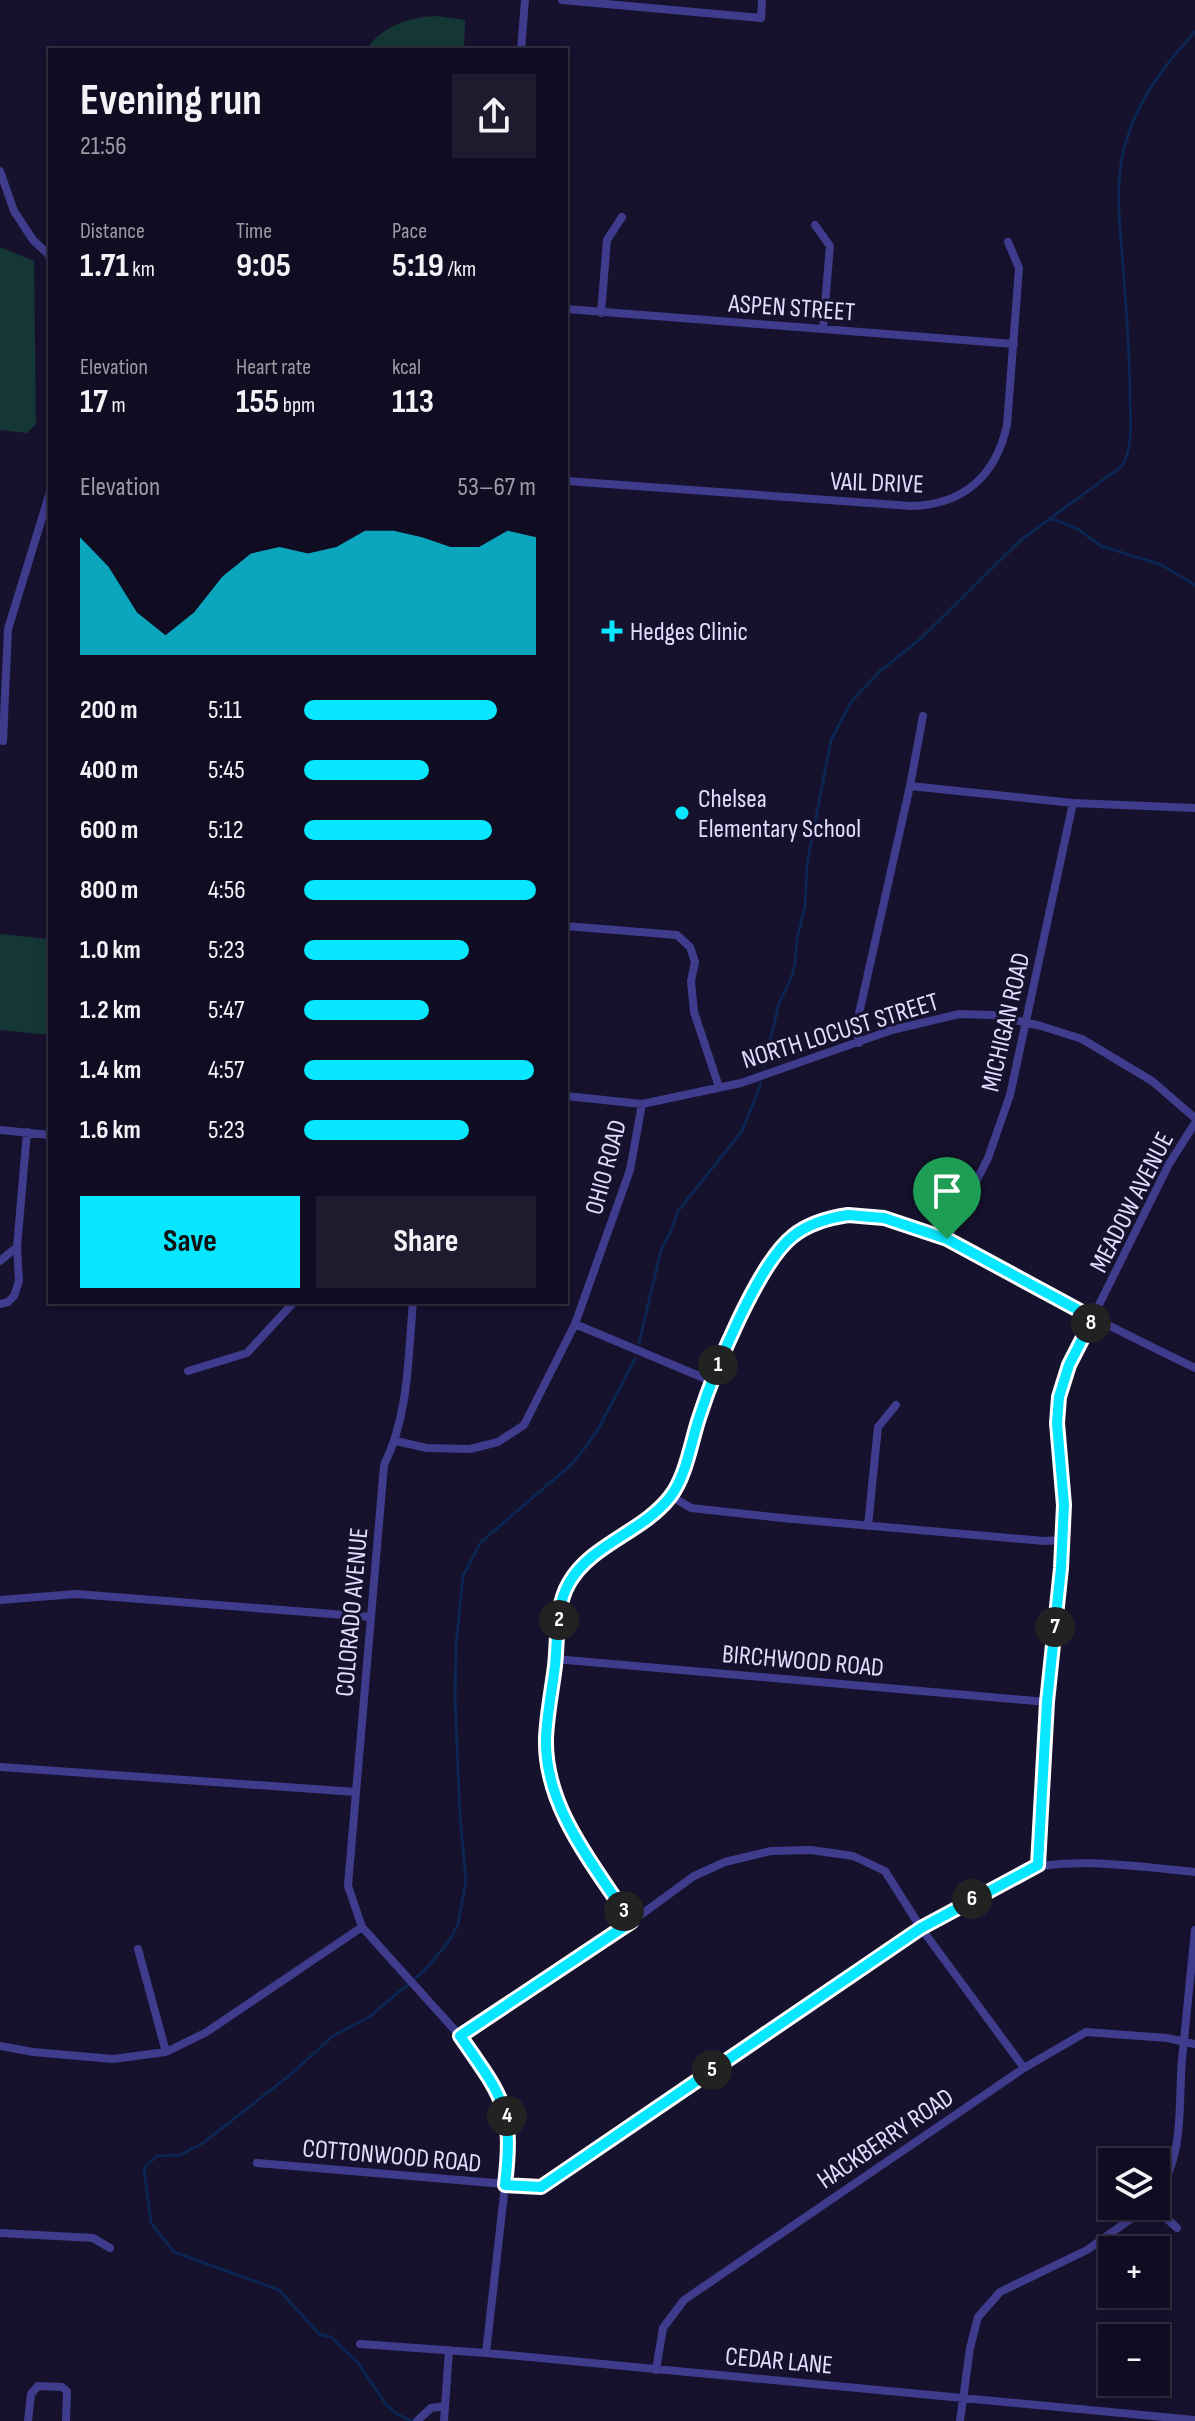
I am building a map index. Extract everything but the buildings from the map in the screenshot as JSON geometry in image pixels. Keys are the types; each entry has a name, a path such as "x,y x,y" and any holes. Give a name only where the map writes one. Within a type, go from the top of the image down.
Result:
{"street":[{"path":"521,48 525,0"},
{"path":"562,0 761,18 762,0"},
{"path":"0,171 14,211 33,240 48,254"},
{"path":"601,313 607,240 622,217"},
{"path":"815,225 830,246 823,329"},
{"name":"VAIL DRIVE","path":"568,481 911,506 948,501 987,475 1002,445 1007,425 1019,268 1008,242"},
{"name":"ASPEN STREET","path":"568,309 1014,344"},
{"path":"3,741 8,629 48,499"},
{"path":"859,1043 856,1027 923,716"},
{"path":"910,786 1073,803 1195,808"},
{"name":"MICHIGAN ROAD","path":"947,1239 996,1139 1013,1085 1073,803"},
{"path":"568,926 677,935 690,947 695,962 691,981 694,1012 719,1087"},
{"name":"NORTH LOCUST STREET","path":"568,1096 642,1104 741,1083 892,1030 959,1014 992,1015 1071,1035 1099,1049 1152,1081 1195,1120"},
{"name":"OHIO ROAD","path":"396,1441 427,1448 470,1449 498,1442 524,1425 575,1324 630,1170 642,1104"},
{"name":"MEADOW AVENUE","path":"1038,1865 1047,1702 1061,1568 1064,1505 1057,1423 1059,1397 1069,1365 1169,1164 1195,1120"},
{"path":"0,1130 48,1135"},
{"path":"0,1304 14,1296 19,1281 17,1247 27,1132"},
{"path":"631,1922 568,1825 550,1785 546,1740 560,1608 569,1583 588,1561 648,1518 671,1496 711,1381 764,1270 791,1237 824,1219 848,1215 884,1218 947,1239 1093,1318 1195,1368"},
{"path":"0,1261 17,1247"},
{"path":"188,1371 247,1353 292,1304"},
{"name":"COLORADO AVENUE","path":"362,1927 348,1886 384,1465 396,1441 404,1398 413,1304"},
{"path":"575,1324 711,1381"},
{"path":"868,1526 878,1427 896,1405"},
{"path":"671,1496 691,1508 868,1526 1061,1540"},
{"path":"0,1600 76,1594 371,1617"},
{"name":"BIRCHWOOD ROAD","path":"555,1659 1047,1702"},
{"path":"0,1767 356,1792"},
{"path":"460,2036 631,1922 694,1876 725,1862 771,1851 811,1850 853,1856 885,1871 921,1928 1024,2068"},
{"name":"COTTONWOOD ROAD","path":"257,2163 541,2187 921,1928 1038,1865 1116,1864 1195,1872"},
{"path":"0,2046 113,2059 166,2052 205,2033 362,1927 460,2036 498,2090 507,2115 509,2150 486,2353"},
{"path":"1170,2170 1179,2143 1184,2041 1195,1930"},
{"path":"138,1949 166,2052"},
{"name":"HACKBERRY ROAD","path":"656,2370 663,2328 684,2300 1024,2068 1086,2032 1195,2044"},
{"path":"960,2421 970,2348 978,2317 1000,2292 1087,2250 1131,2220"},
{"path":"1168,2220 1177,2228"},
{"path":"0,2233 93,2238 110,2248"},
{"name":"CEDAR LANE","path":"360,2344 486,2353 1195,2420"},
{"path":"444,2421 449,2350"},
{"path":"28,2421 31,2394 38,2386 62,2387 67,2391 66,2421"},
{"path":"417,2421 431,2408 445,2406"}],"green space":[{"path":"435,16 465,20 464,48 368,48 387,29"},
{"path":"0,247 34,261 36,424 27,433 0,430"},
{"path":"0,934 48,939 48,1035 0,1030"}],"waterway":[{"path":"764,1066 779,1003 795,964 805,906 807,864 831,740 851,702 880,671 919,640 1022,539 1122,466 1126,458 1131,422 1119,205 1122,160 1130,129 1144,99 1162,71 1195,32"},
{"path":"1050,518 1078,529 1101,546 1162,565 1195,585"},
{"path":"639,1343 661,1250 678,1211 742,1131 761,1084"},
{"path":"412,2421 386,2404 358,2363 331,2337 319,2334 279,2290 174,2252 151,2223 144,2168 157,2156 180,2155 203,2143 290,2075 333,2036 369,2017 425,1970 450,1940 458,1924 466,1880 455,1698 456,1646 463,1576 481,1542 573,1463 596,1433 635,1359"}],"place":[{"name":"Hedges Clinic","path":"612,631"},
{"name":"Chelsea Elementary School","path":"682,813"}],"route":[{"path":"848,1215 884,1218 947,1239 1093,1318 1069,1365 1059,1397 1057,1423 1064,1505 1061,1568 1047,1702 1038,1865 921,1928 541,2187 505,2185 509,2150 507,2115 498,2090 460,2036 631,1922 568,1825 550,1785 546,1740 560,1608 569,1583 588,1561 648,1518 671,1496 711,1381 764,1270 791,1237 824,1219 848,1215"}]}
